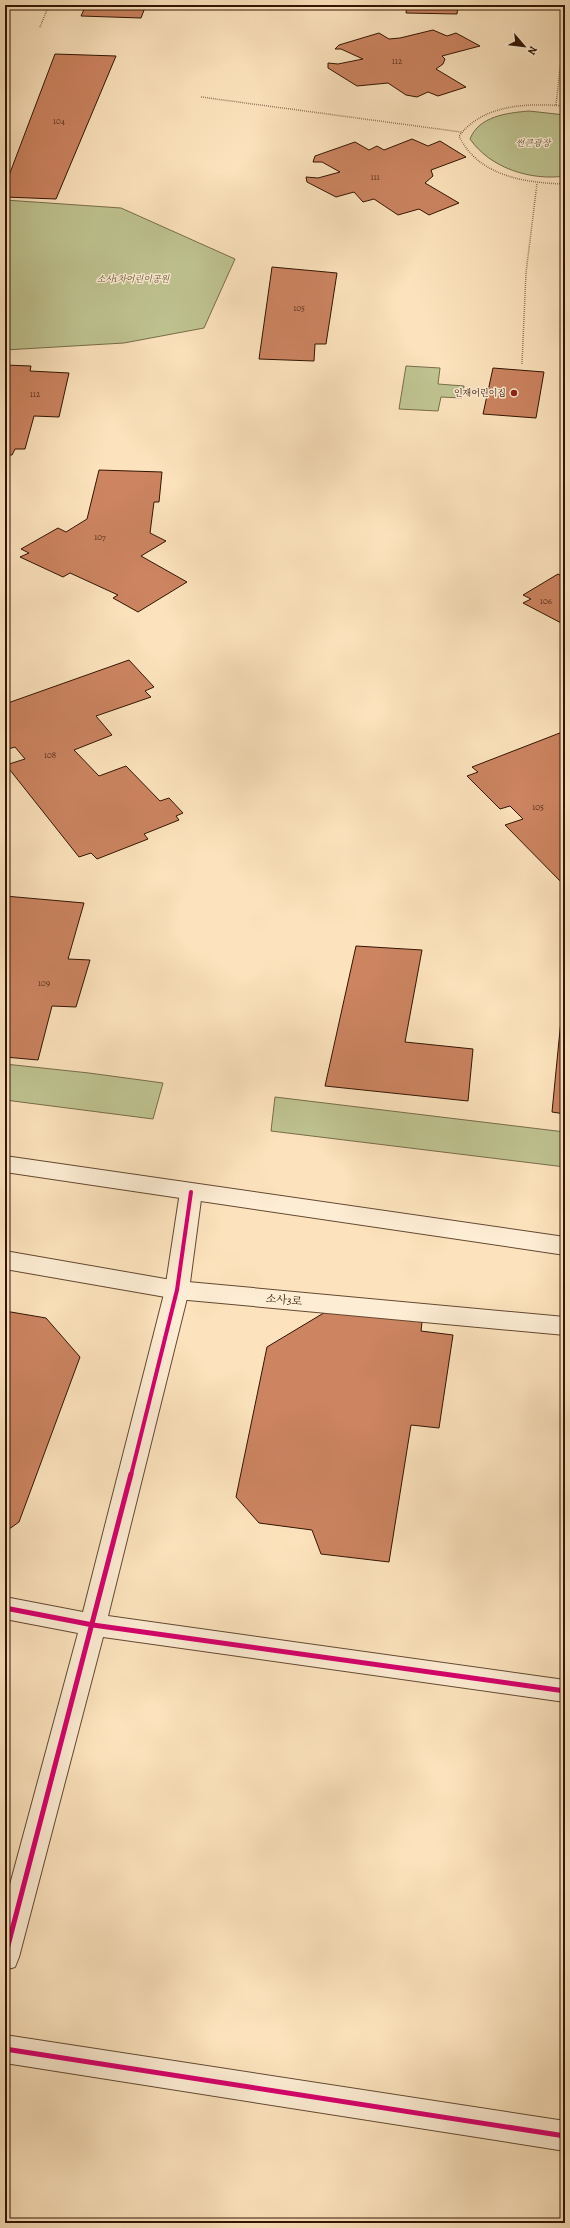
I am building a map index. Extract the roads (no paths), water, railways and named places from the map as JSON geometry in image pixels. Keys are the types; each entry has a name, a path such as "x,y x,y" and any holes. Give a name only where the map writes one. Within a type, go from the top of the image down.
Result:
{"street":[{"path":"5,1164 565,1246"},
{"path":"5,1957 93,1625 177,1290 191,1192"},
{"name":"소사3로","path":"5,1260 177,1290 565,1326"},
{"path":"5,1608 93,1625 565,1691"},
{"path":"5,2049 565,2136"}],"place":[{"name":"인재어린이집","path":"514,393"}],"park label":[{"name":"썬큰광장","path":"533,143"},
{"name":"소사1차어린이공원","path":"133,279"}]}
